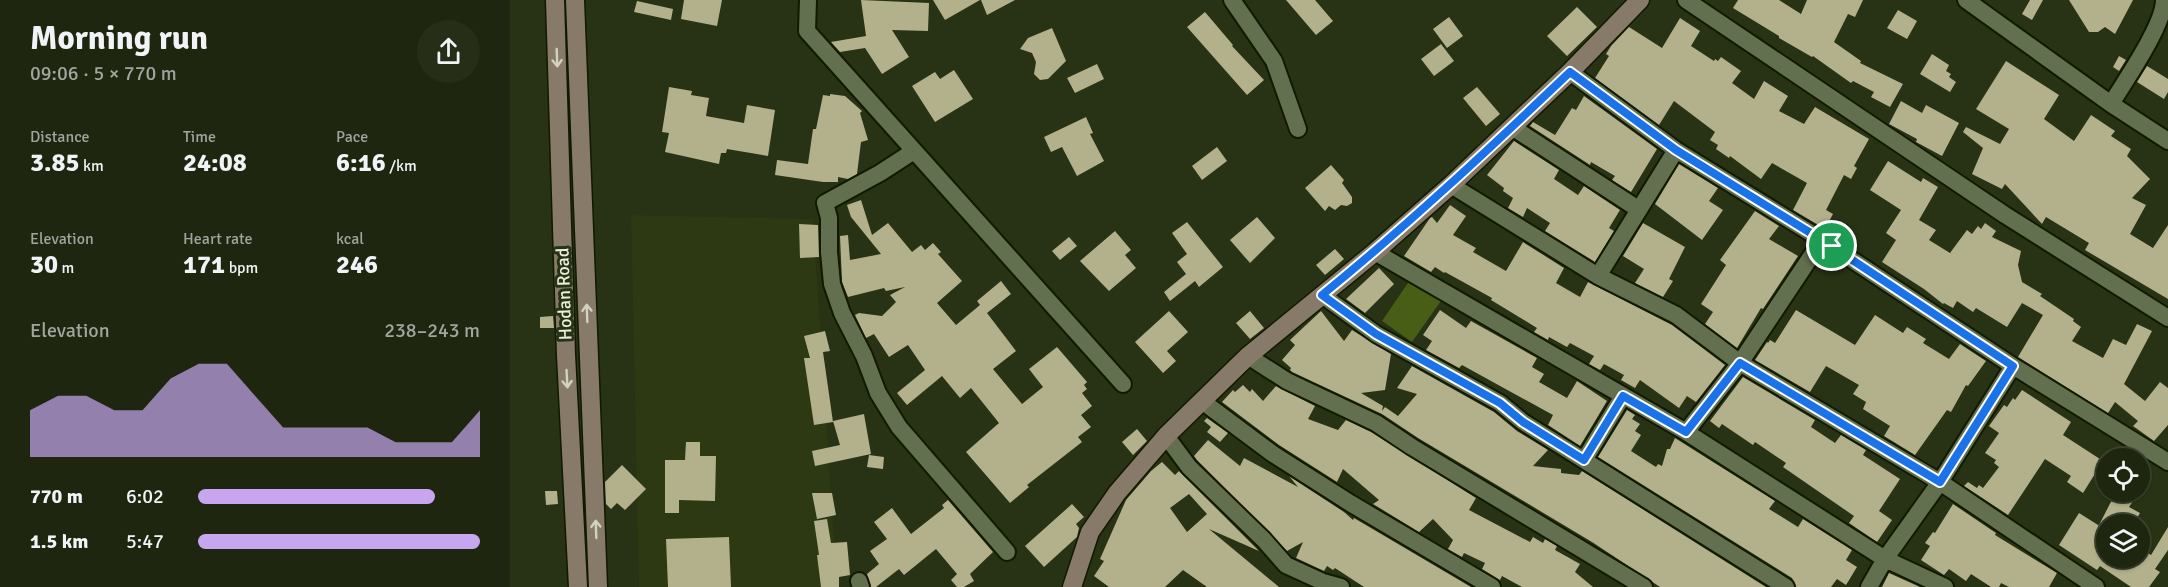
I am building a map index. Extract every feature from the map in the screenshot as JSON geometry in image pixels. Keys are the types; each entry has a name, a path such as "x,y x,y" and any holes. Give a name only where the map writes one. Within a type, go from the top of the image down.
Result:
{"main road":[{"name":"Hodan Road","path":"555,0 566,355 578,587"},
{"name":"Hodan Road","path":"575,0 598,587"},
{"path":"1072,587 1090,532 1117,493 1166,436 1248,356 1375,252 1451,185 1570,72 1640,0"}],"street":[{"path":"808,0 807,32 1123,384"},
{"path":"1232,0 1274,61 1298,129"},
{"path":"1686,0 2005,215 2168,318"},
{"path":"1966,0 2111,104 2168,141"},
{"path":"2111,104 2148,45 2164,0"},
{"path":"1570,72 1676,150 1822,240 2013,366 2168,462"},
{"path":"1512,128 1638,209"},
{"path":"1598,276 1676,150"},
{"path":"914,151 880,173 825,203 829,218 832,284 842,313 864,356 878,393 900,427 1007,552"},
{"path":"1451,185 1598,276 1676,315 1740,363 1940,482 2096,587"},
{"path":"1686,432 1740,363 1822,240"},
{"path":"1375,252 1686,432 1885,559 1945,587"},
{"path":"1322,295 1376,334 1500,403 1523,422 1786,587"},
{"path":"1248,356 1287,381 1376,423 1644,587"},
{"path":"1869,587 1885,559 1940,482 2013,366"},
{"path":"1584,460 1623,396"},
{"path":"1202,400 1273,454 1350,503 1492,587"},
{"path":"1166,436 1189,467 1264,540 1286,565 1323,582 1341,587"}],"shaded area":[{"path":"631,215 813,219 837,587 639,587"},
{"path":"1412,277 1443,298 1412,342 1382,321"}],"building":[{"path":"684,0 722,0 717,26 681,19"},
{"path":"861,0 929,3 928,31 892,30 909,57 882,74 865,48 840,52 831,42 866,36"},
{"path":"933,0 980,0 945,20"},
{"path":"981,0 1015,0 987,15"},
{"path":"1286,0 1315,0 1333,21 1316,35"},
{"path":"1738,0 1779,0 1801,14 1807,0 1863,0 1855,17 1848,14 1834,42 1861,61 1860,63 1903,84 1890,107 1871,97 1874,92 1853,81 1851,83 1813,56 1779,38 1733,8"},
{"path":"2030,0 2043,0 2032,20 2022,14"},
{"path":"2069,0 2133,0 2115,34 2105,27 2098,32 2089,32"},
{"path":"637,1 673,9 671,20 634,12"},
{"path":"1577,7 1597,27 1567,56 1547,36"},
{"path":"1898,10 1917,21 1907,39 1887,28"},
{"path":"1205,12 1232,46 1264,80 1247,95 1187,27"},
{"path":"1449,17 1463,36 1447,48 1433,29"},
{"path":"1680,18 1700,31 1691,46 1714,61 1715,59 1718,61 1721,57 1741,71 1732,83 1754,99 1764,81 1788,96 1779,111 1804,124 1815,107 1869,139 1854,166 1857,168 1851,179 1844,175 1826,210 1833,214 1825,229 1793,210 1807,183 1772,163 1761,179 1730,156 1729,158 1716,149 1718,145 1710,140 1715,132 1674,101 1659,125 1595,78 1609,56 1606,54 1611,46 1629,27 1662,48"},
{"path":"1052,28 1066,61 1048,79 1040,80 1034,74 1036,62 1032,53 1020,49 1028,38"},
{"path":"1441,44 1454,61 1434,76 1421,59"},
{"path":"1932,54 1949,65 1946,71 1951,74 1949,77 1956,82 1950,92 1920,74"},
{"path":"2119,56 2126,60 2119,71 2113,67"},
{"path":"2006,61 2059,95 2044,119 2074,141 2091,115 2115,131 2111,136 2131,149 2127,156 2150,179 2132,198 2146,205 2130,234 2153,248 2168,225 2168,299 2085,250 2089,243 2046,217 2042,224 2005,184 2002,189 1972,174 1983,148 1963,132 1966,127 2000,144 2009,129 1976,109"},
{"path":"1097,64 1104,79 1075,93 1067,78"},
{"path":"2147,66 2168,79 2168,92 2164,99 2137,82"},
{"path":"954,70 973,99 935,122 912,86 935,72 940,79"},
{"path":"669,87 692,91 691,95 709,98 706,116 744,123 747,105 775,110 768,156 727,149 726,153 721,153 719,164 665,152 669,133 662,132"},
{"path":"1477,87 1500,114 1486,126 1463,98"},
{"path":"830,94 845,96 862,111 860,113 868,140 861,142 857,174 848,179 838,177 838,182 775,175 777,160 808,164 813,129 816,129 823,95 830,96"},
{"path":"1584,96 1657,149 1631,192 1612,180 1615,176 1591,162 1590,165 1530,126 1533,122 1555,135 1572,108 1576,110"},
{"path":"1901,101 1922,113 1926,105 1959,123 1942,156 1889,124"},
{"path":"1086,117 1093,133 1090,134 1104,161 1077,176 1062,147 1051,152 1044,137"},
{"path":"1514,141 1559,170 1554,179 1578,195 1584,186 1620,210 1609,228 1614,231 1595,262 1545,231 1550,223 1527,208 1523,217 1508,208 1513,198 1487,175"},
{"path":"1217,147 1227,161 1202,180 1192,166"},
{"path":"1888,161 1921,182 1923,178 1938,187 1919,220 1936,230 1929,240 1950,253 1967,230 1972,234 1978,226 1981,229 1985,223 1996,231 1992,237 2021,251 2018,265 2022,282 2042,294 2040,296 2074,319 2073,321 2081,327 2072,341 2103,358 2113,339 2126,345 2137,324 2152,331 2124,384 2145,401 2160,382 2168,388 2168,425 2154,441 2133,426 2138,421 2115,402 2108,413 2018,357 2043,315 2022,303 2007,327 1976,308 1973,312 1957,301 1953,308 1943,304 1882,262 1896,240 1886,233 1901,210 1870,190"},
{"path":"1679,164 1718,188 1709,201 1723,210 1702,240 1655,204"},
{"path":"1331,165 1344,180 1342,183 1352,197 1352,203 1347,206 1341,205 1335,210 1329,206 1325,211 1305,188"},
{"path":"861,200 872,235 888,223 912,252 921,245 925,250 933,243 941,252 938,254 962,281 937,303 956,325 980,305 977,301 1001,281 1011,294 987,313 1016,351 993,369 1022,404 1043,387 1029,369 1057,347 1087,382 1084,385 1087,389 1082,393 1092,406 1081,415 1091,427 1078,437 1082,442 1027,485 1029,487 1010,503 966,452 999,423 971,388 960,398 942,376 907,405 897,393 925,370 908,345 889,357 874,334 866,338 855,315 859,313 882,316 896,302 890,295 905,287 886,291 884,288 848,297 842,282 840,236 848,235 850,260 881,254 851,217 847,205"},
{"path":"1450,205 1466,216 1453,235 1476,248 1473,252 1506,271 1523,242 1564,268 1556,283 1580,297 1588,282 1672,325 1725,365 1696,402 1687,396 1679,408 1640,380 1635,388 1621,380 1624,375 1604,364 1600,370 1589,364 1594,356 1570,343 1567,347 1549,337 1548,340 1534,332 1537,328 1491,300 1492,298 1445,272 1435,267 1431,272 1404,256 1430,218 1432,217 1437,223"},
{"path":"1755,211 1779,226 1769,239 1798,256 1763,309 1761,308 1737,348 1705,324 1713,312 1701,304 1726,265 1720,260"},
{"path":"1257,217 1275,238 1250,263 1230,240"},
{"path":"1187,222 1223,267 1199,287 1195,281 1170,301 1164,292 1186,274 1177,262 1187,254 1172,233"},
{"path":"1643,223 1685,247 1669,279 1673,281 1663,297 1635,283 1644,269 1623,256"},
{"path":"799,224 818,225 819,257 800,258"},
{"path":"1115,231 1131,250 1125,255 1136,268 1109,291 1080,261"},
{"path":"1069,237 1077,246 1060,260 1052,251"},
{"path":"1335,249 1344,259 1325,275 1316,265"},
{"path":"1379,268 1394,284 1365,313 1346,299"},
{"path":"1440,310 1466,328 1471,321 1537,358 1532,367 1544,374 1539,382 1567,398 1577,381 1607,401 1580,446 1548,425 1553,415 1462,365 1459,368 1426,350 1432,341 1423,335"},
{"path":"1796,310 1855,345 1875,315 1903,333 1907,327 1926,339 1923,343 1949,359 1960,344 1986,361 1968,386 1966,385 1951,412 1947,410 1915,455 1884,436 1890,426 1863,409 1866,402 1853,394 1859,385 1826,366 1810,392 1755,360 1767,342 1770,340 1775,343"},
{"path":"1169,311 1188,332 1167,351 1176,361 1163,373 1135,342"},
{"path":"1250,311 1264,328 1250,339 1236,323"},
{"path":"1321,311 1344,341 1352,330 1391,354 1385,390 1361,393 1383,406 1382,411 1385,407 1398,416 1417,394 1397,388 1412,366 1494,412 1517,431 1548,450 1533,466 1561,469 1561,473 1579,475 1582,471 1766,587 1660,587 1592,542 1382,414 1292,372 1282,360 1295,345 1290,340"},
{"path":"553,316 554,328 540,328 540,317"},
{"path":"825,331 830,351 823,352 833,422 814,425 804,358 810,358 804,336"},
{"path":"1743,377 1815,420 1811,427 1835,443 1841,435 1866,450 1863,455 1900,479 1879,511 1892,520 1877,542 1849,523 1854,516 1783,467 1786,463 1755,442 1753,445 1722,424 1719,428 1710,421"},
{"path":"1243,385 1250,392 1252,389 1263,401 1276,386 1315,406 1308,419 1338,430 1346,420 1371,432 1476,498 1469,510 1530,542 1533,537 1543,543 1545,539 1557,546 1555,550 1580,564 1575,572 1593,587 1522,587 1502,576 1500,580 1482,569 1485,563 1464,553 1462,557 1448,549 1453,540 1433,519 1419,532 1373,504 1379,500 1343,469 1337,482 1279,445 1222,402 1233,390 1235,392"},
{"path":"2022,390 2071,422 2063,435 2096,456 2096,472 2083,493 2067,482 2071,476 2045,459 2008,515 1964,486 1968,482 1977,488 1979,485 1983,488 1999,467 1994,463 1996,460 1985,453 1999,433 1989,426 2004,405 2007,407 2013,398 2015,400"},
{"path":"1627,410 1635,415 1632,419 1640,424 1635,431 1641,435 1631,451 1656,467 1658,464 1662,466 1667,449 1670,449 1675,438 1775,501 1769,509 1798,527 1803,519 1852,550 1846,560 1857,567 1846,585 1837,579 1831,587 1796,587 1792,578 1598,457"},
{"path":"864,414 871,454 815,466 812,451 840,445 833,421"},
{"path":"1207,418 1228,433 1220,442 1207,432 1211,427 1204,421"},
{"path":"1137,429 1147,441 1133,455 1122,442"},
{"path":"1208,440 1240,466 1244,458 1298,487 1289,476 1353,520 1354,518 1471,587 1364,587 1335,568 1333,570 1327,566 1324,571 1296,558 1303,542 1287,551 1194,456"},
{"path":"686,442 700,442 700,456 716,456 715,501 679,500 679,513 665,513 665,460 685,460"},
{"path":"869,455 884,457 883,469 867,467"},
{"path":"1162,462 1175,475 1179,471 1259,551 1209,529 1279,587 1207,587 1183,570 1165,587 1109,587 1094,576 1104,561 1100,559 1126,500","holes":["1189,494 1207,514 1187,532 1170,508"]},
{"path":"622,465 646,489 625,510 617,503 611,509 606,504 605,482"},
{"path":"545,491 557,491 558,504 546,505"},
{"path":"812,493 832,493 836,515 817,519"},
{"path":"948,500 993,552 970,574 974,581 964,587 957,587 951,580 957,574 936,549 904,575 899,569 876,587 871,587 867,574 879,564 870,551 887,539 874,522 892,508 911,534 944,508 942,505"},
{"path":"2111,502 2132,502 2129,507 2140,513 2139,514 2105,514"},
{"path":"1072,504 1084,517 1076,524 1079,528 1077,537 1044,567 1025,546"},
{"path":"1953,504 1996,533 1995,535 2057,573 2049,587 2009,587 2001,583 1999,587 1991,587 1971,574 1966,581 1949,569 1944,575 1921,560 1930,546 1925,543 1933,532 1935,533"},
{"path":"2079,513 2096,524 2096,568 2098,568 2097,570 2059,545"},
{"path":"827,519 831,543 847,542 850,575 839,577 839,587 821,587 814,521"},
{"path":"2168,527 2168,550 2155,569 2160,572 2149,587 2131,587 2103,568 2150,568 2150,554"},
{"path":"729,537 731,587 668,587 666,539"},
{"path":"1889,573 1920,587 1882,587"}],"route":[{"path":"1570,72 1676,150 1832,246 2013,366 1940,482 1740,363 1686,432 1623,396 1584,460 1523,422 1500,403 1376,334 1322,295 1451,185 1570,72"}]}
